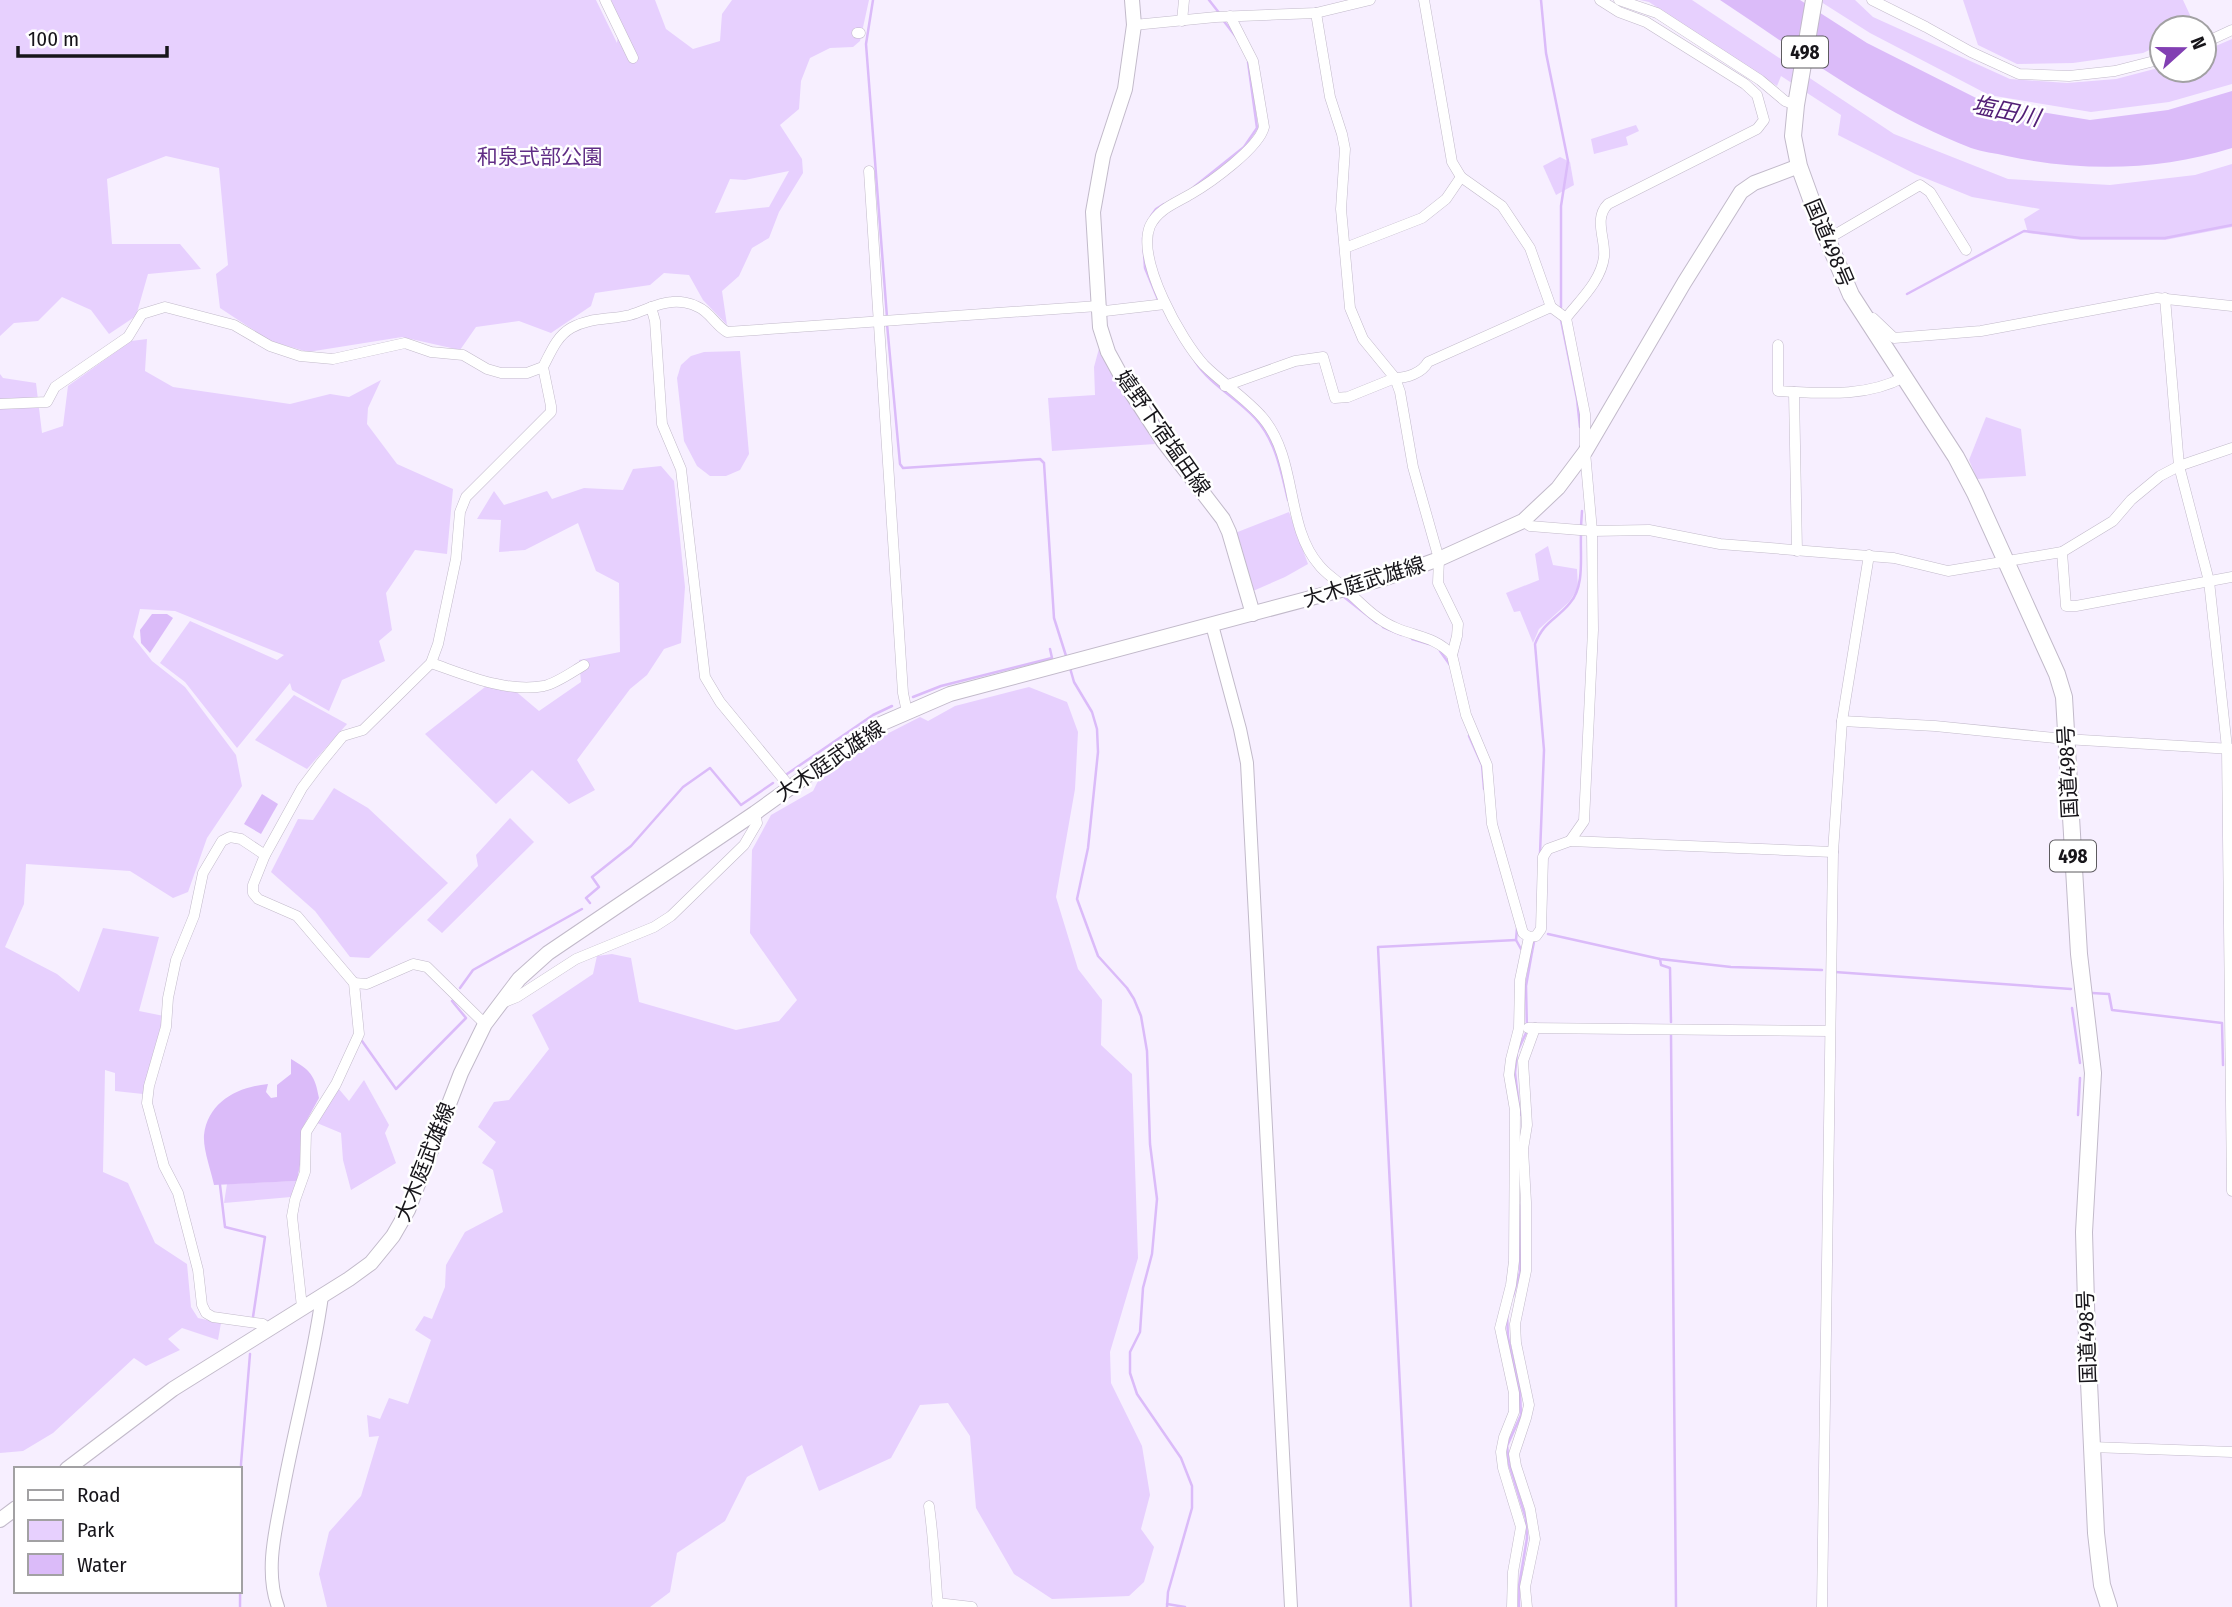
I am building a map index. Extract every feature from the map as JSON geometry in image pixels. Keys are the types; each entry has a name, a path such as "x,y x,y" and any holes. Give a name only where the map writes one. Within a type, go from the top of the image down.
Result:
{"highway":[{"name":"国道498号","path":"1814,0 1793,135 1799,166 1838,268 1864,318 1956,457 2057,674 2064,697 2079,954 2093,1073 2084,1232 2096,1533 2102,1585 2109,1607"}],"main road":[{"name":"嬉野下宿塩田線","path":"1132,0 1134,25 1125,89 1103,156 1093,212 1100,327 1108,352 1125,383 1163,441 1223,519 1253,614"},
{"name":"大木庭武雄線","path":"70,1467 173,1389 371,1263 393,1236 408,1210 461,1073 485,1024 519,979 548,953 877,726 907,712 950,694 1386,578 1439,559 1523,521 1558,488 1585,452 1741,192 1754,183 1799,166"}],"street":[{"path":"604,0 633,58"},
{"path":"1182,21 1184,0"},
{"path":"1134,25 1230,16 1316,13 1370,0"},
{"path":"1424,0 1452,162 1461,177 1491,197 1509,217 1534,257 1551,307 1566,318 1585,414 1591,531 1592,671 1584,821 1570,841"},
{"path":"1566,318 1598,277 1604,256 1600,219 1602,209 1756,129 1764,120 1757,95 1745,83 1646,22 1619,12 1600,0"},
{"path":"1619,0 1657,13 1796,105"},
{"path":"1874,1 2019,74 2069,76 2115,71 2148,63"},
{"path":"1316,13 1329,97 1345,149 1341,209 1350,309 1363,339 1395,378 1400,392 1413,467 1439,559 1438,583 1458,624 1452,655 1466,715 1487,765 1492,824 1528,946"},
{"path":"1230,16 1253,61 1264,127 1262,136 1234,162 1194,192 1160,212 1150,227 1147,248 1161,305 1201,362 1262,417 1277,439 1286,464 1296,513 1309,550 1319,565 1368,611 1395,628 1433,640 1452,655"},
{"path":"869,171 903,693 907,712"},
{"path":"1345,248 1422,218 1446,199 1461,177"},
{"path":"1826,240 1920,185 1930,192 1966,250"},
{"path":"1864,318 1872,318 1894,338 1981,331 2157,298 2232,306"},
{"path":"2165,298 2179,466 2209,581 2230,748 2232,1191"},
{"path":"0,404 47,402 55,387 128,337 142,314 165,307 234,325 270,346 300,356 333,359 405,343 431,352 463,355 500,373 527,373 542,367 558,338 588,320 629,315 680,301 698,306 707,312 718,327 727,332 1098,306 1105,311 1161,305"},
{"path":"651,307 655,321 662,424 681,469 705,677 720,702 790,787"},
{"path":"1226,386 1295,361 1323,357 1335,398 1348,397 1424,369 1428,362 1551,307"},
{"path":"1778,345 1778,391 1837,394 1888,386 1904,377"},
{"path":"302,1307 292,1216 305,1172 306,1132 336,1084 359,1034 354,983 297,916 258,899 253,893 253,885 265,855 302,788 343,736 363,730 430,663 438,644 456,559 460,512 472,490 551,412 542,367"},
{"path":"1794,392 1797,551"},
{"path":"1523,521 1530,526 1591,531 1649,530 1720,544 1869,555 1948,571 2062,552 2113,521 2131,500 2160,476 2179,466 2232,448"},
{"path":"2062,552 2066,606 2232,577"},
{"path":"1822,1607 1833,852 1842,721 1869,555"},
{"path":"1212,625 1247,763 1292,1607"},
{"path":"430,663 482,681 518,687 547,685 584,665"},
{"path":"1842,721 1935,726 2065,739 2230,748"},
{"path":"498,1005 517,997 576,959 654,927 671,916 744,845 757,823 754,813"},
{"path":"265,855 241,839 230,837 222,841 203,873 194,916 176,960 168,998 166,1027 149,1086 147,1103 164,1166 178,1194 206,1313 213,1317 262,1324 269,1330"},
{"path":"1512,1607 1513,1572 1521,1527 1503,1468 1501,1452 1514,1412 1514,1393 1500,1328 1514,1261 1515,1110 1509,1075 1519,1028 1520,980 1528,946 1541,929 1543,857 1548,849 1570,841 1833,852"},
{"path":"354,983 367,984 413,964 427,967 485,1024"},
{"path":"1519,1028 1829,1031"},
{"path":"1527,1607 1525,1587 1535,1539 1534,1526 1514,1454 1528,1405 1515,1324 1526,1271 1527,1202 1523,1149 1527,1125 1523,1062 1535,1028"},
{"path":"278,1607 274,1596 272,1563 275,1534 322,1296"},
{"path":"2091,1447 2232,1452"},
{"path":"929,1506 935,1545 937,1605 972,1607"}],"green space":[{"name":"和泉式部公園","path":"0,0 596,0 617,43 619,28 611,0 655,0 666,29 693,49 720,41 722,14 732,0 869,0 860,41 853,47 830,48 810,58 801,81 799,109 780,125 802,159 803,173 779,212 769,238 752,248 739,276 722,291 727,325 703,300 689,275 664,273 650,285 595,293 591,306 551,333 519,321 476,327 460,350 402,337 308,352 270,341 220,308 216,274 228,265 219,168 166,156 107,179 112,244 180,244 201,269 148,274 136,316 109,334 91,310 62,297 38,321 14,323 0,336","holes":["789,171 769,207 715,213 730,179 745,180"]},
{"path":"1640,0 1692,0 1894,134 2008,179 2110,185 2195,175 2232,164 2232,227 2165,240 2081,240 2028,233 2024,219 2040,209 1972,197 1915,174 1838,135 1841,115 1781,76 1777,86 1649,2"},
{"path":"1818,0 1855,0 1873,17 2010,79 2067,83 2116,79 2148,71 2148,84 2218,84 2218,45 2232,39 2232,84 2169,102 2091,112 1989,95 1870,33"},
{"path":"1963,0 2183,0 2190,14 2148,14 2148,51 2143,53 2073,63 2017,64 1978,45"},
{"path":"1636,125 1639,131 1626,137 1628,145 1594,154 1591,139"},
{"path":"1560,157 1570,162 1574,185 1556,195 1543,166"},
{"path":"147,339 145,371 173,387 290,404 330,394 349,397 381,380 368,408 367,424 397,464 453,489 447,554 415,550 386,593 392,630 379,641 385,661 342,680 329,711 292,690 290,683 237,748 185,682 160,663 190,621 277,660 284,655 175,611 140,609 133,637 152,661 185,687 236,755 242,786 207,838 188,892 173,898 130,871 26,864 24,904 5,947 57,974 79,992 103,928 159,937 139,1011 164,1016 143,1094 115,1091 115,1073 105,1070 103,1172 128,1183 155,1243 187,1264 191,1307 198,1318 221,1323 218,1340 182,1328 168,1339 180,1350 146,1366 134,1358 53,1433 23,1451 0,1453 0,374 3,378 36,383 42,433 63,426 68,386 131,341"},
{"path":"1101,341 1111,372 1155,444 1052,451 1048,398 1095,395 1094,367"},
{"path":"740,351 749,454 740,470 726,476 710,476 697,466 684,441 677,378 681,365 691,356 704,352"},
{"path":"1986,417 2021,429 2026,476 1977,479 1969,460"},
{"path":"661,466 674,481 685,587 681,643 664,649 647,675 630,689 577,760 595,790 569,804 532,770 496,804 425,734 485,687 513,689 539,711 581,682 579,660 620,652 619,583 596,571 578,523 525,550 499,552 501,520 477,519 494,491 504,505 547,491 552,499 584,488 623,490 633,469"},
{"path":"1289,512 1308,564 1253,591 1235,533"},
{"path":"1548,546 1553,565 1577,569 1578,588 1569,602 1539,629 1533,643 1520,611 1514,612 1506,593 1539,580 1535,554"},
{"path":"1029,687 1067,702 1078,732 1075,789 1056,897 1078,969 1102,1000 1101,1045 1132,1074 1138,1258 1110,1352 1111,1383 1142,1446 1150,1495 1141,1529 1154,1547 1144,1582 1129,1596 1052,1599 1014,1574 976,1508 970,1436 948,1403 920,1405 891,1458 819,1491 802,1445 747,1477 725,1521 677,1553 670,1592 650,1607 327,1607 319,1574 329,1532 361,1496 379,1436 369,1437 367,1415 380,1419 389,1398 408,1404 431,1340 415,1330 424,1316 432,1319 445,1287 446,1265 465,1232 503,1212 493,1170 482,1163 496,1142 478,1127 494,1102 509,1100 549,1049 532,1015 593,974 597,956 612,954 631,958 639,1002 736,1030 779,1021 797,1000 750,933 752,850 771,815 813,791 818,781 881,737 920,717 928,721 955,706"},
{"path":"294,695 347,724 307,769 255,740"},
{"path":"334,788 368,808 448,883 369,958 350,957 315,911 271,872 298,819 313,820"},
{"path":"510,818 534,842 442,933 427,920 478,866 476,855"},
{"path":"364,1080 389,1125 385,1133 396,1163 351,1190 343,1160 341,1133 317,1123 338,1088 349,1101"},
{"path":"297,1181 291,1197 224,1203 227,1184"}],"water":[{"name":"塩田川","path":"1720,0 1800,0 1867,43 1986,103 2090,120 2168,110 2232,91 2232,148 2177,161 2120,167 2064,165 1975,149 1937,134 1873,100"},
{"path":"152,614 167,614 173,618 150,653 141,643 140,630"},
{"path":"262,794 278,804 261,834 244,824"},
{"path":"291,1059 311,1074 319,1098 302,1129 297,1181 214,1185 204,1141 211,1114 226,1098 245,1089 268,1084 266,1092 271,1098 277,1097 277,1085 291,1074"}],"waterway":[{"path":"873,0 866,44 887,317"},
{"path":"1209,0 1220,14"},
{"path":"1541,0 1546,53 1568,161 1561,206 1561,307"},
{"path":"1223,20 1236,37"},
{"path":"1194,187 1244,147 1257,128 1248,62"},
{"path":"1151,216 1164,204"},
{"path":"1907,294 2024,231 2081,238 2165,238 2232,225"},
{"path":"1143,238 1145,268 1159,302"},
{"path":"1561,320 1580,427"},
{"path":"887,324 900,464 903,468 1040,459 1044,463 1054,618 1067,659"},
{"path":"1195,361 1208,377 1248,411 1262,427 1277,457 1288,500"},
{"path":"1581,526 1582,511"},
{"path":"1540,854 1544,750 1535,644 1546,625 1565,609 1575,596 1581,570 1581,535"},
{"path":"1344,597 1377,623"},
{"path":"1383,627 1402,635"},
{"path":"1412,639 1429,644"},
{"path":"913,697 941,686 1052,658 1050,649"},
{"path":"1440,651 1450,665"},
{"path":"1070,668 1074,682 1092,712 1097,729 1098,752 1088,848 1077,899 1098,956 1134,999 1141,1016 1147,1051 1150,1144 1157,1199 1152,1254 1143,1288 1140,1332 1130,1352 1130,1373 1137,1394 1181,1458 1192,1486 1192,1508 1168,1592 1167,1607"},
{"path":"787,774 873,715 892,706"},
{"path":"1469,736 1482,765 1484,789"},
{"path":"590,903 586,898 599,887 592,877 631,846 683,787 710,768 741,805 773,783"},
{"path":"460,988 473,970 582,909"},
{"path":"1517,928 1516,940 1524,950"},
{"path":"1548,934 1660,959 1731,967 1822,970"},
{"path":"1411,1607 1378,947 1516,940"},
{"path":"1532,952 1534,942"},
{"path":"1520,1115 1515,1073 1517,1052 1527,1031 1526,986 1532,952 1530,951"},
{"path":"1660,959 1661,965 1670,968 1671,1022"},
{"path":"1835,972 2071,989"},
{"path":"2092,993 2109,994 2112,1010 2222,1023 2223,1065"},
{"path":"362,1041 396,1089 466,1018 452,1001"},
{"path":"2072,1008 2080,1063"},
{"path":"1671,1035 1676,1607"},
{"path":"2078,1115 2080,1078"},
{"path":"220,1185 225,1227 265,1237 253,1317"},
{"path":"1513,1296 1520,1272 1519,1205"},
{"path":"1507,1315 1508,1337 1520,1392 1521,1415 1507,1446 1509,1464 1526,1519 1527,1538 1519,1586 1519,1607"},
{"path":"241,1467 250,1354"},
{"path":"240,1593 240,1607"},
{"path":"1167,1604 1185,1607"}]}
